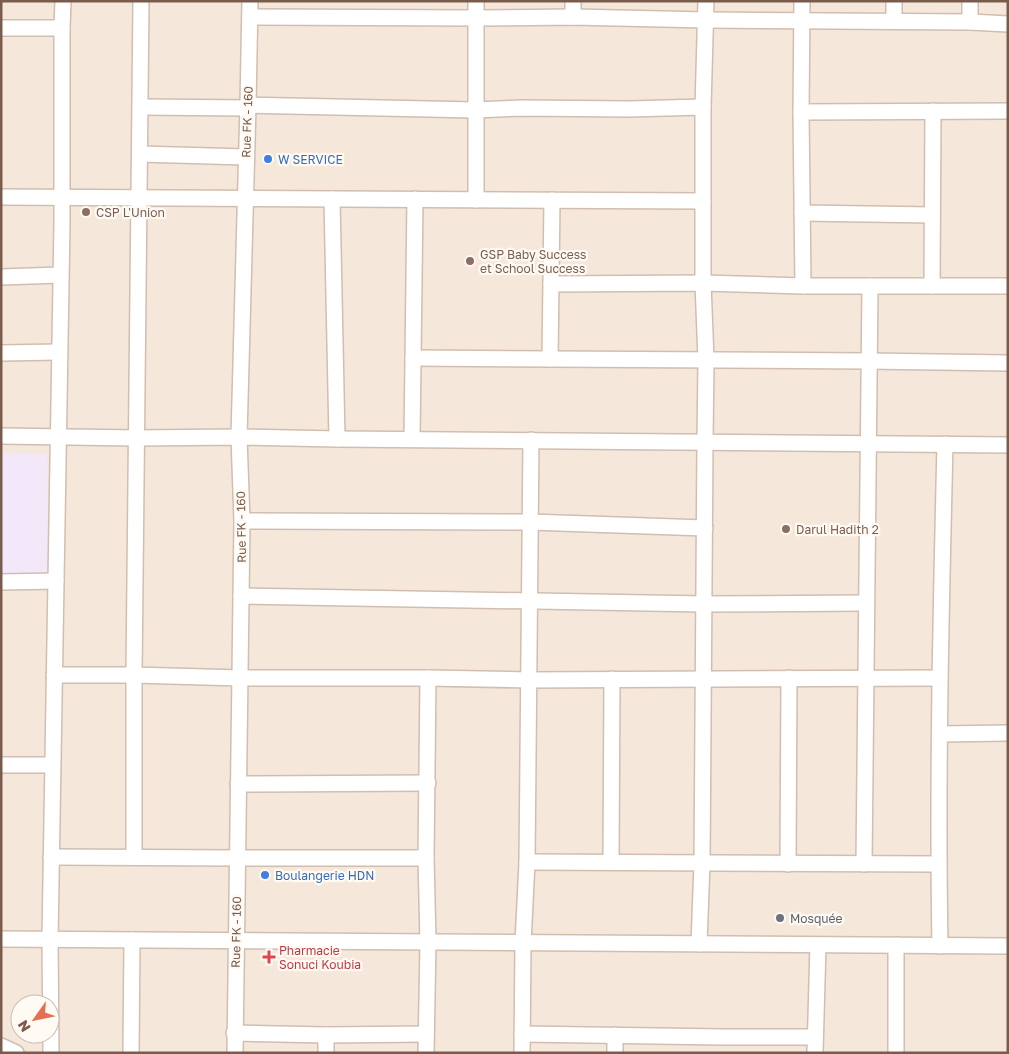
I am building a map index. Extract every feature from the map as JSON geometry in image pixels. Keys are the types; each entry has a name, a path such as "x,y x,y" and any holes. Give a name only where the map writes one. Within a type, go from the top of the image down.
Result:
{"street":[{"path":"51,1053 50,939 62,197 63,1"},
{"path":"134,857 136,438 142,1"},
{"name":"Rue FK - 160","path":"235,1053 242,521 238,436 250,1"},
{"path":"476,1 476,200"},
{"path":"573,1 573,17"},
{"path":"699,944 702,863 706,360 703,283 703,107 706,1"},
{"path":"802,1 803,286"},
{"path":"894,1 894,22"},
{"path":"970,1 970,22"},
{"path":"250,17 573,17 1008,24"},
{"path":"1,28 62,28"},
{"path":"141,107 475,110 703,107"},
{"path":"932,286 933,111"},
{"path":"801,112 1008,111"},
{"path":"140,154 246,157"},
{"path":"1,197 703,201"},
{"path":"332,199 337,439"},
{"path":"412,439 416,199"},
{"path":"550,359 552,200"},
{"path":"802,213 932,215"},
{"path":"1,277 60,275"},
{"path":"552,284 703,283 803,286 1008,286"},
{"path":"864,864 870,286"},
{"path":"1,353 59,352"},
{"path":"413,358 1008,363"},
{"path":"1,436 136,438 238,436 337,439 1008,445"},
{"path":"522,1053 523,943 527,862 531,440"},
{"path":"940,946 938,864 945,444"},
{"path":"242,521 530,522 704,528"},
{"path":"1,582 56,581"},
{"path":"241,596 704,604 866,603"},
{"path":"54,675 529,680 940,678"},
{"path":"426,1053 428,678"},
{"path":"788,864 789,678"},
{"path":"612,679 612,862"},
{"path":"940,734 1008,733"},
{"path":"1,765 52,765"},
{"path":"238,784 428,783"},
{"path":"51,857 426,858"},
{"path":"527,862 938,864"},
{"path":"1,939 1008,946"},
{"path":"131,1053 132,940"},
{"path":"815,1053 818,945"},
{"path":"896,945 896,1053"},
{"path":"234,1033 326,1035 426,1034"},
{"path":"522,1034 815,1037"},
{"path":"326,1035 326,1053"},
{"path":"615,1035 615,1053"},
{"path":"723,1037 723,1053"},
{"path":"1,1046 16,1053"}],"shaded area":[{"path":"1,1 1008,1 1008,1053 1,1053"},
{"path":"1,453 47,454 48,576 1,576"}],"place":[{"name":"W SERVICE","path":"268,159"},
{"name":"CSP L'Union","path":"86,212"},
{"name":"GSP Baby Success et School Success","path":"470,261"},
{"name":"Darul Hadith 2","path":"786,529"},
{"name":"Boulangerie HDN","path":"265,875"},
{"name":"Mosquée","path":"780,918"},
{"name":"Pharmacie Sonuci Koubia","path":"269,957"}]}
